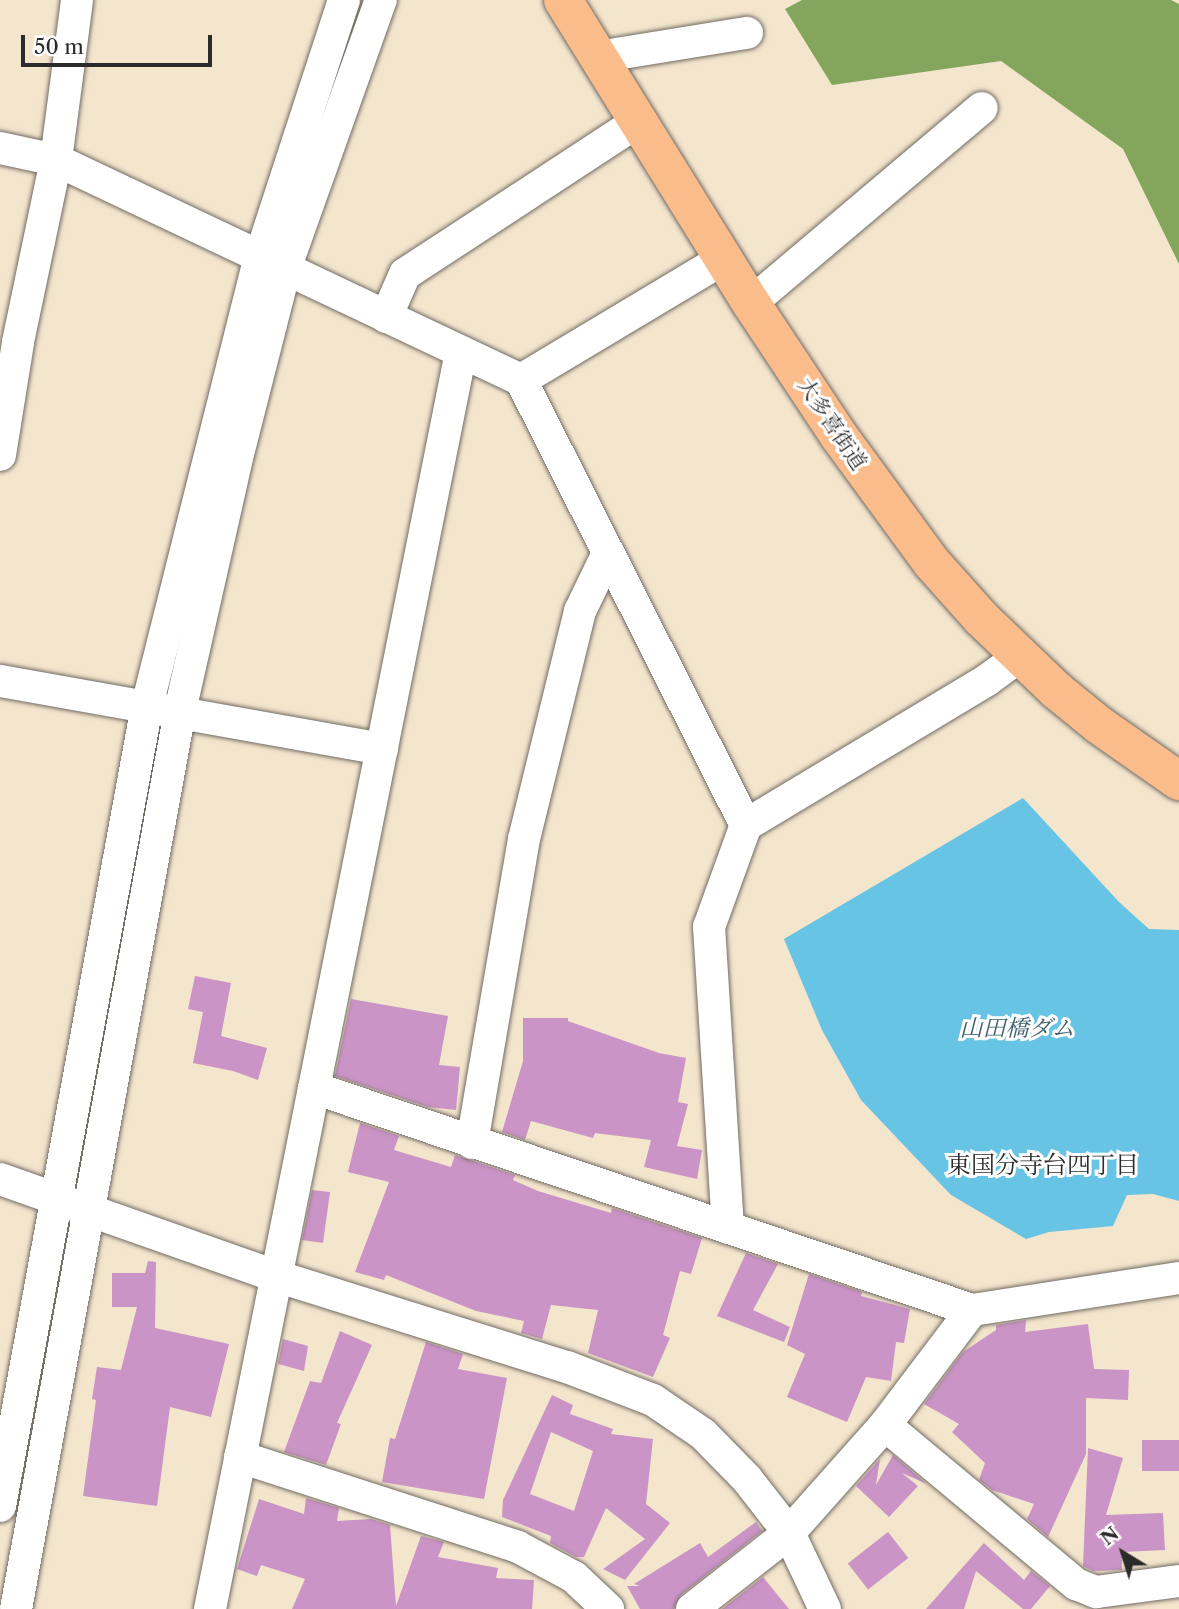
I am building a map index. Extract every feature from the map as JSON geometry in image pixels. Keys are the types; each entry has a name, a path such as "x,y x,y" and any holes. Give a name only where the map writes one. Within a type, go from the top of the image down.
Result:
{"highway":[{"name":"大多喜街道","path":"563,0 751,303 885,501 932,563 1020,657 1099,725 1179,780"}],"street":[{"path":"0,455 9,340 56,160 77,0"},
{"path":"0,1506 147,706 344,0"},
{"path":"16,1609 180,710 239,450 272,263 381,0"},
{"path":"598,57 747,33"},
{"path":"751,303 982,108"},
{"path":"386,317 405,274 639,121"},
{"path":"0,148 56,160 521,380 746,825"},
{"path":"521,380 725,258"},
{"path":"210,1609 461,352"},
{"path":"472,1143 524,839 580,611 608,553"},
{"path":"728,1228 709,927 746,825 987,680 1020,657"},
{"path":"0,681 180,710 382,749"},
{"path":"314,1088 972,1310 1179,1278"},
{"path":"0,1179 276,1276 567,1367 653,1400 703,1434 747,1479 789,1533 825,1609"},
{"path":"692,1609 789,1533 885,1425 972,1310"},
{"path":"885,1425 1076,1584 1096,1592 1179,1581"},
{"path":"240,1457 518,1547 574,1577 608,1609"}],"green space":[{"path":"802,0 1171,0 1179,4 1179,264 1123,149 1001,61 832,85 785,9"}],"water":[{"name":"山田橋ダム","path":"1023,798 1119,902 1149,929 1179,930 1179,1201 1153,1194 1127,1195 1113,1226 1049,1232 1026,1239 951,1195 861,1100 822,1030 784,939"}],"building":[{"path":"195,976 231,983 221,1036 267,1048 258,1080 233,1071 193,1063 203,1012 188,1009"},
{"path":"351,999 448,1016 439,1065 460,1067 456,1110 428,1107 335,1076"},
{"path":"523,1018 568,1018 568,1021 659,1053 686,1058 678,1102 688,1104 677,1146 702,1150 697,1179 644,1167 651,1140 595,1133 593,1138 531,1121 525,1140 502,1132 523,1061"},
{"path":"360,1123 399,1136 394,1150 451,1167 455,1155 515,1175 513,1180 538,1191 611,1213 612,1208 702,1238 691,1274 680,1271 663,1335 670,1338 653,1377 588,1353 598,1310 551,1305 542,1339 521,1333 524,1321 476,1311 386,1275 384,1280 355,1272 389,1182 348,1172"},
{"path":"312,1190 330,1192 323,1243 302,1240"},
{"path":"746,1253 778,1264 753,1310 790,1327 784,1342 717,1316"},
{"path":"148,1261 156,1262 155,1328 229,1344 211,1417 170,1407 157,1506 83,1496 96,1400 92,1399 97,1367 121,1370 137,1307 112,1307 112,1273 145,1273"},
{"path":"809,1274 862,1292 861,1296 910,1309 904,1343 896,1342 891,1381 866,1377 847,1422 787,1397 805,1354 787,1345"},
{"path":"1026,1320 1025,1332 1088,1324 1094,1369 1129,1370 1128,1400 1086,1398 1086,1454 1048,1537 1027,1519 1034,1504 992,1490 979,1480 985,1463 952,1432 959,1424 924,1404 963,1352 996,1330 996,1325"},
{"path":"340,1331 372,1345 337,1423 341,1424 326,1465 284,1452 310,1381 321,1383"},
{"path":"283,1339 308,1346 304,1371 278,1364"},
{"path":"426,1342 463,1354 458,1369 507,1378 484,1499 382,1482 390,1438 395,1439"},
{"path":"552,1395 573,1405 570,1414 613,1429 611,1434 653,1439 646,1504 670,1523 625,1580 603,1569 645,1539 606,1508 584,1557 576,1557 550,1543 551,1536 502,1517 503,1500","holes":["551,1432 593,1451 574,1511 530,1494"]},
{"path":"1142,1440 1179,1440 1179,1471 1142,1471"},
{"path":"1088,1448 1123,1458 1106,1515 1163,1513 1165,1550 1122,1552 1122,1570 1093,1571 1083,1566"},
{"path":"893,1455 927,1484 902,1473 918,1486 889,1517 856,1486 880,1459 876,1485"},
{"path":"306,1498 339,1508 337,1521 371,1519 390,1525 396,1606 421,1536 444,1542 438,1557 498,1568 496,1578 534,1580 532,1609 292,1609 305,1579 261,1565 257,1576 237,1569 259,1499 304,1514"},
{"path":"756,1522 762,1531 681,1595 674,1609 640,1609 627,1586 640,1586 634,1584 700,1543 708,1557"},
{"path":"888,1532 908,1558 868,1589 848,1563"},
{"path":"984,1543 1024,1580 1031,1571 1050,1586 1031,1609 1023,1609 976,1571 964,1609 926,1609"},
{"path":"763,1577 789,1609 722,1609"}],"district":[{"name":"東国分寺台四丁目","path":"1043,1165"}]}
